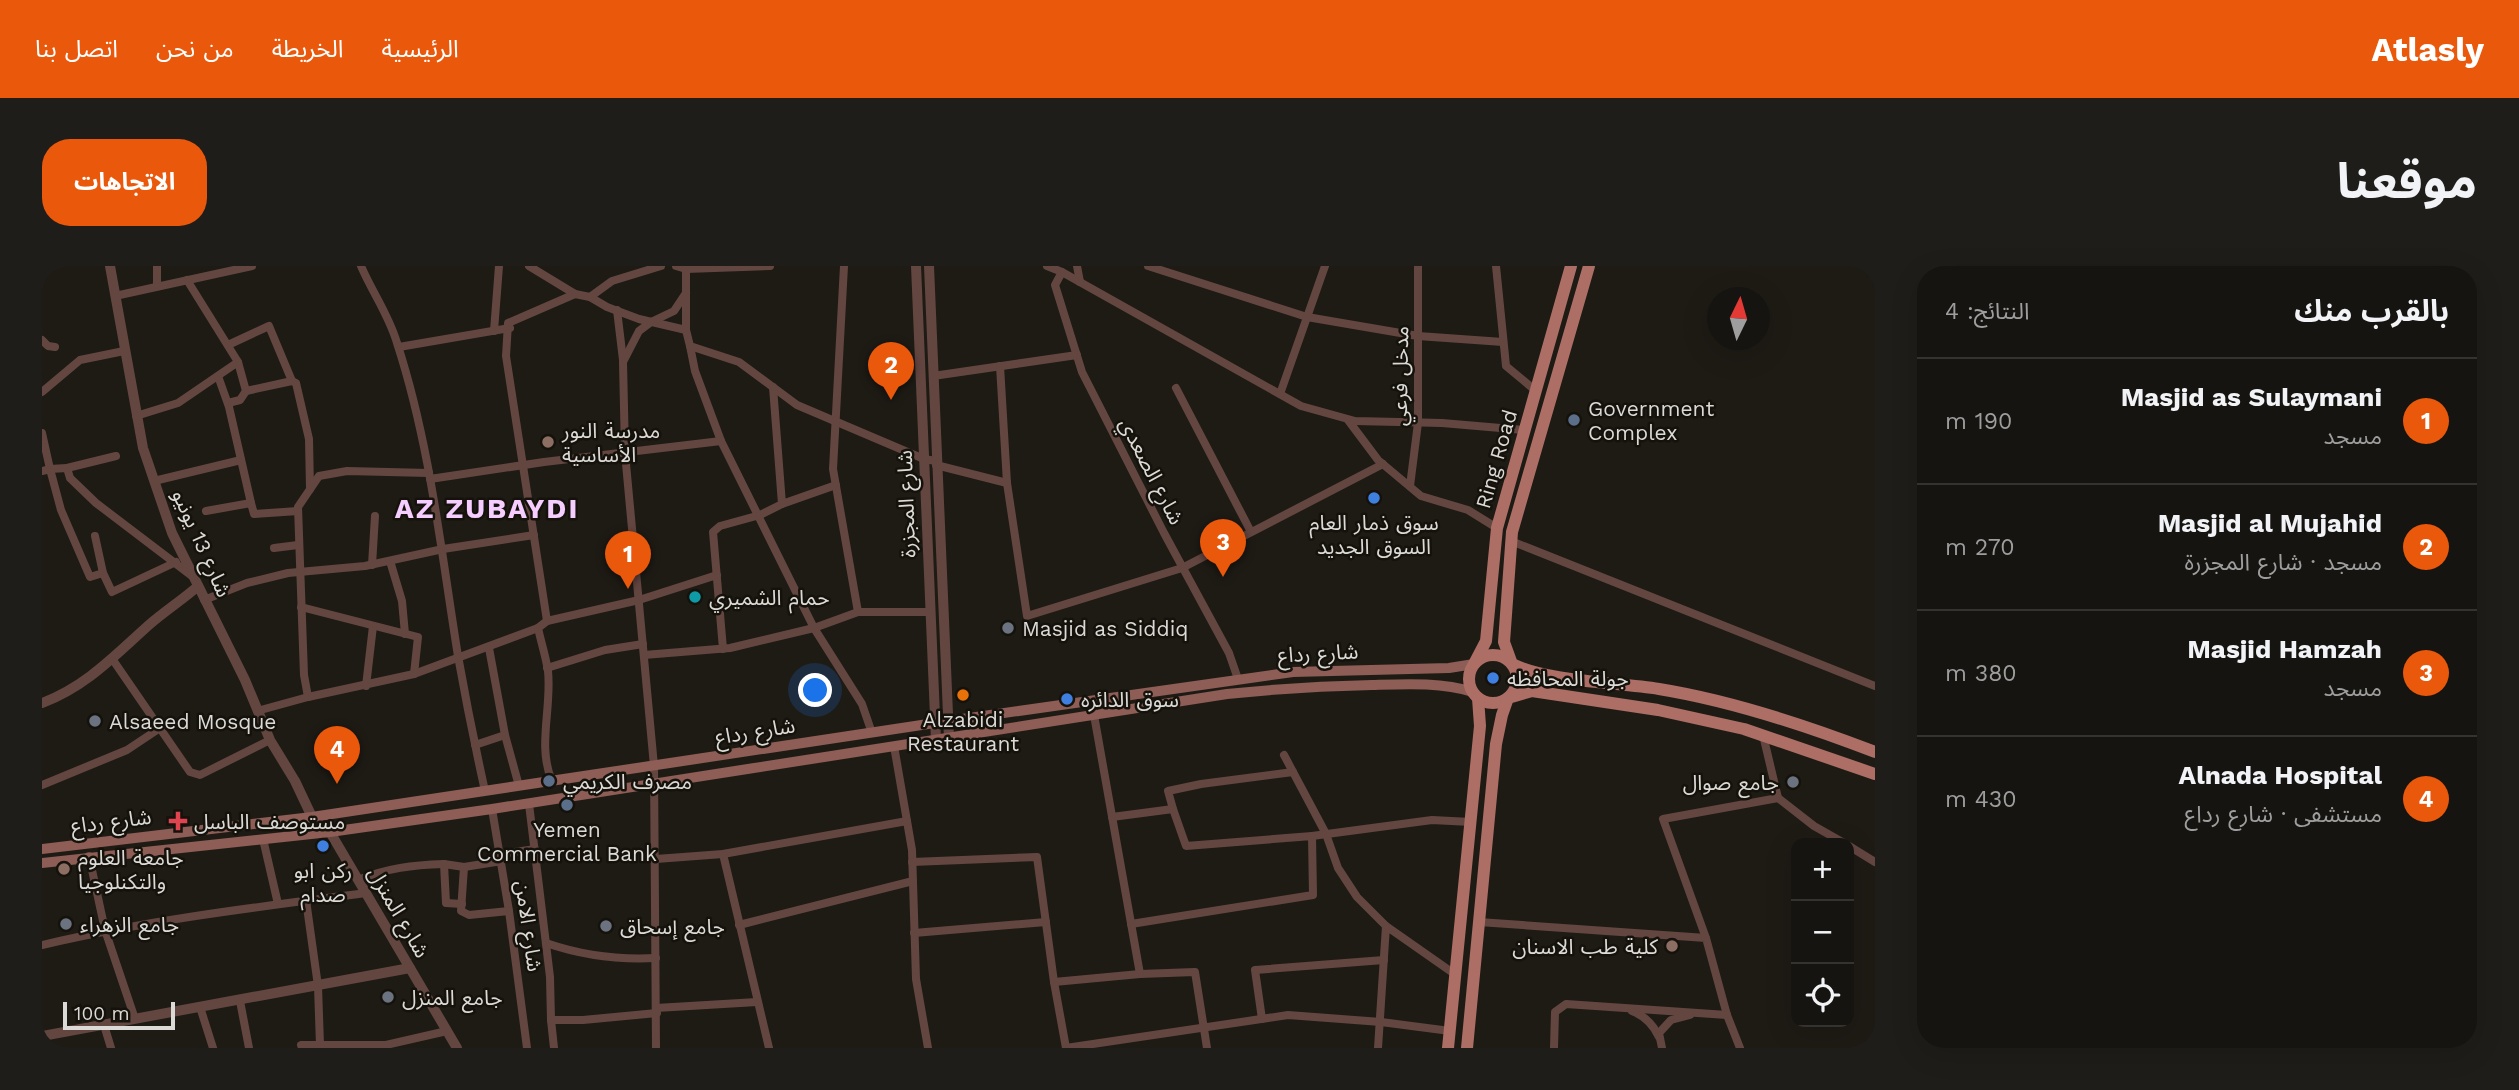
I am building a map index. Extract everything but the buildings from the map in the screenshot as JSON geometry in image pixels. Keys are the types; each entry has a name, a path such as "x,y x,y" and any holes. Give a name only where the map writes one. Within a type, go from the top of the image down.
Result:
{"main road":[{"name":"Ring Road","path":"1474,664 1486,640 1497,528 1571,266"},
{"name":"Ring Road","path":"1512,664 1506,654 1504,642 1511,541 1526,478 1589,266"},
{"path":"1512,474 1526,478"},
{"path":"1448,1048 1480,726 1476,695 1469,678 1479,659 1493,654 1534,673 1661,690 1750,709 1875,752"},
{"name":"شارع رداع","path":"42,849 312,817 948,720 1238,679 1293,672 1449,668 1474,664"},
{"path":"1467,1048 1496,744 1502,715 1517,678 1512,664"},
{"path":"1610,703 1611,683"},
{"name":"شارع رداع","path":"42,863 330,832 529,804 1227,694 1296,687 1408,684 1455,687 1476,695"},
{"path":"1476,695 1493,703 1532,691 1658,710 1763,735 1875,774"}],"street":[{"name":"شارع 13 يونيو","path":"110,266 143,448 179,560 192,576 244,680 270,740 295,781 312,817"},
{"path":"157,266 157,286"},
{"path":"115,296 252,266"},
{"path":"361,266 385,310 410,384 443,549 459,657 485,792"},
{"path":"494,331 499,266"},
{"path":"529,266 575,293 652,322 686,330"},
{"path":"625,277 626,266"},
{"path":"590,297 612,281 661,266"},
{"path":"676,266 769,266"},
{"path":"844,266 833,469 858,612"},
{"name":"شارع المجزرة","path":"916,266 936,740"},
{"name":"شارع المجزرة","path":"929,266 949,738"},
{"path":"1049,266 1301,406 1347,419 1524,430"},
{"path":"1077,266 1080,282"},
{"path":"1148,266 1307,317 1418,336 1503,342"},
{"path":"1280,394 1325,266"},
{"name":"مدخل فرعي","path":"1410,486 1418,423 1418,266"},
{"path":"1496,266 1506,366 1536,391"},
{"path":"687,267 686,330 695,371 721,441 814,628 862,704 872,733"},
{"name":"شارع الصعدي","path":"1062,272 1055,285 1082,372 1228,653 1238,679"},
{"path":"187,280 229,345 238,362 246,391"},
{"path":"547,621 506,356 509,323 575,293"},
{"path":"623,362 639,331 674,311 686,293"},
{"path":"617,310 623,362 625,453 654,766 656,1048"},
{"path":"229,345 269,326 292,381 296,383 309,439 310,489"},
{"path":"399,347 510,328"},
{"path":"42,340 48,346 55,346"},
{"path":"690,346 739,362 797,405 924,459 1007,483"},
{"path":"42,392 80,360 124,351"},
{"path":"933,376 1077,355"},
{"path":"136,416 178,403 238,362"},
{"path":"1000,366 1007,483 1027,616 1182,568 1383,464"},
{"path":"218,376 228,403 254,514 298,511"},
{"path":"228,403 240,400 246,391 292,381"},
{"path":"773,387 782,504"},
{"path":"1176,388 1251,532"},
{"path":"1347,419 1383,464 1421,496 1468,510 1497,528"},
{"path":"42,433 46,470 82,561 90,577 103,573"},
{"path":"309,697 304,676 298,507 318,476 347,471 429,476 721,441"},
{"path":"46,470 67,468 116,456"},
{"path":"154,481 241,460"},
{"path":"67,468 70,478 96,503 179,560 112,592 103,573 95,536"},
{"path":"723,649 713,532 720,526 760,515 782,504 836,485"},
{"path":"206,510 251,503"},
{"path":"372,565 375,516"},
{"path":"204,600 247,583 299,572 372,565 443,549 534,535"},
{"path":"1511,541 1875,686"},
{"path":"274,548 298,545"},
{"path":"82,561 99,553"},
{"path":"390,561 402,601 405,634"},
{"path":"257,711 414,674 489,648 538,628 547,621 639,600 717,575"},
{"path":"42,703 63,695 113,660 150,624 197,587"},
{"path":"301,607 418,637 414,674"},
{"path":"644,655 723,649 814,628 858,612 930,612"},
{"path":"366,686 373,626"},
{"path":"538,628 547,668 545,743 547,769 552,781"},
{"path":"547,668 588,654 643,644"},
{"path":"489,648 505,735 519,786"},
{"path":"113,660 190,772 200,775 270,740"},
{"path":"1094,715 1140,974"},
{"path":"42,785 127,750 160,728"},
{"path":"475,745 505,735"},
{"path":"1763,735 1778,798 1814,826 1835,838"},
{"path":"894,746 912,862 916,979 928,1048"},
{"path":"1284,755 1326,834 1338,868 1357,897 1385,926 1455,975"},
{"path":"1293,772 1168,791 1186,846 1312,836 1432,820 1471,822"},
{"path":"1740,1048 1727,1015 1706,938 1663,819 1778,798"},
{"path":"529,804 550,977 554,1048"},
{"name":"شارع الامن","path":"492,809 527,1048"},
{"path":"1112,817 1173,809"},
{"path":"656,859 723,854 907,821"},
{"name":"شارع المنزل","path":"330,832 457,1048"},
{"path":"1131,924 1313,895 1312,836"},
{"path":"263,839 278,904"},
{"path":"358,880 383,870 443,864 464,867 535,849"},
{"path":"1854,849 1875,862"},
{"path":"723,854 769,1048"},
{"path":"89,856 105,930 135,1019"},
{"path":"912,862 1037,857 1066,1048 1288,1015 1450,1031"},
{"path":"443,864 446,902 462,904"},
{"path":"464,867 461,911 469,915 509,911"},
{"path":"739,925 913,881"},
{"path":"42,945 105,930 366,893"},
{"path":"306,901 318,985 320,1045"},
{"path":"914,933 1046,922"},
{"path":"1479,922 1706,938"},
{"path":"1378,1048 1385,926"},
{"path":"546,943 570,951 656,958"},
{"path":"1262,1019 1255,970 1384,960"},
{"path":"42,1037 410,968"},
{"path":"1054,982 1195,972 1208,1048"},
{"path":"240,1000 249,1048"},
{"path":"551,1020 583,1020 657,1010 757,1002"},
{"path":"1554,1048 1555,1012 1566,1004 1727,1015"},
{"path":"200,1007 213,1048"},
{"path":"1626,1008 1643,1016 1655,1028 1661,1045"},
{"path":"1661,1045 1659,1033 1671,1020 1696,1013"},
{"path":"104,1025 111,1048"},
{"path":"302,1048 301,1045 387,1047 447,1031"},
{"path":"1141,1037 1143,1048"}],"place":[{"name":"Masjid al Mujahid","path":"891,400"},
{"name":"Government Complex","path":"1574,420"},
{"name":"مدرسة النور الأساسية","path":"548,442"},
{"name":"سوق ذمار العام السوق الجديد","path":"1374,498"},
{"name":"Masjid Hamzah","path":"1223,577"},
{"name":"Masjid as Sulaymani","path":"628,589"},
{"name":"حمام الشميري","path":"695,597"},
{"name":"Masjid as Siddiq","path":"1008,628"},
{"name":"جولة المحافظه","path":"1493,678"},
{"name":"Alzabidi Restaurant","path":"963,695"},
{"name":"سوق الدائره","path":"1067,699"},
{"name":"Alsaeed Mosque","path":"95,721"},
{"name":"مصرف الكريمي","path":"549,781"},
{"name":"جامع صوال","path":"1793,782"},
{"name":"Alnada Hospital","path":"337,784"},
{"name":"Yemen Commercial Bank","path":"567,805"},
{"name":"مستوصف الباسل","path":"178,821"},
{"name":"ركن ابو صدام","path":"323,846"},
{"name":"جامعة العلوم والتكنلوجيا","path":"64,869"},
{"name":"جامع الزهراء","path":"66,924"},
{"name":"جامع إسحاق","path":"606,926"},
{"name":"كلية طب الاسنان","path":"1672,946"},
{"name":"جامع المنزل","path":"388,997"}],"district":[{"name":"AZ ZUBAYDI","path":"487,508"}]}
